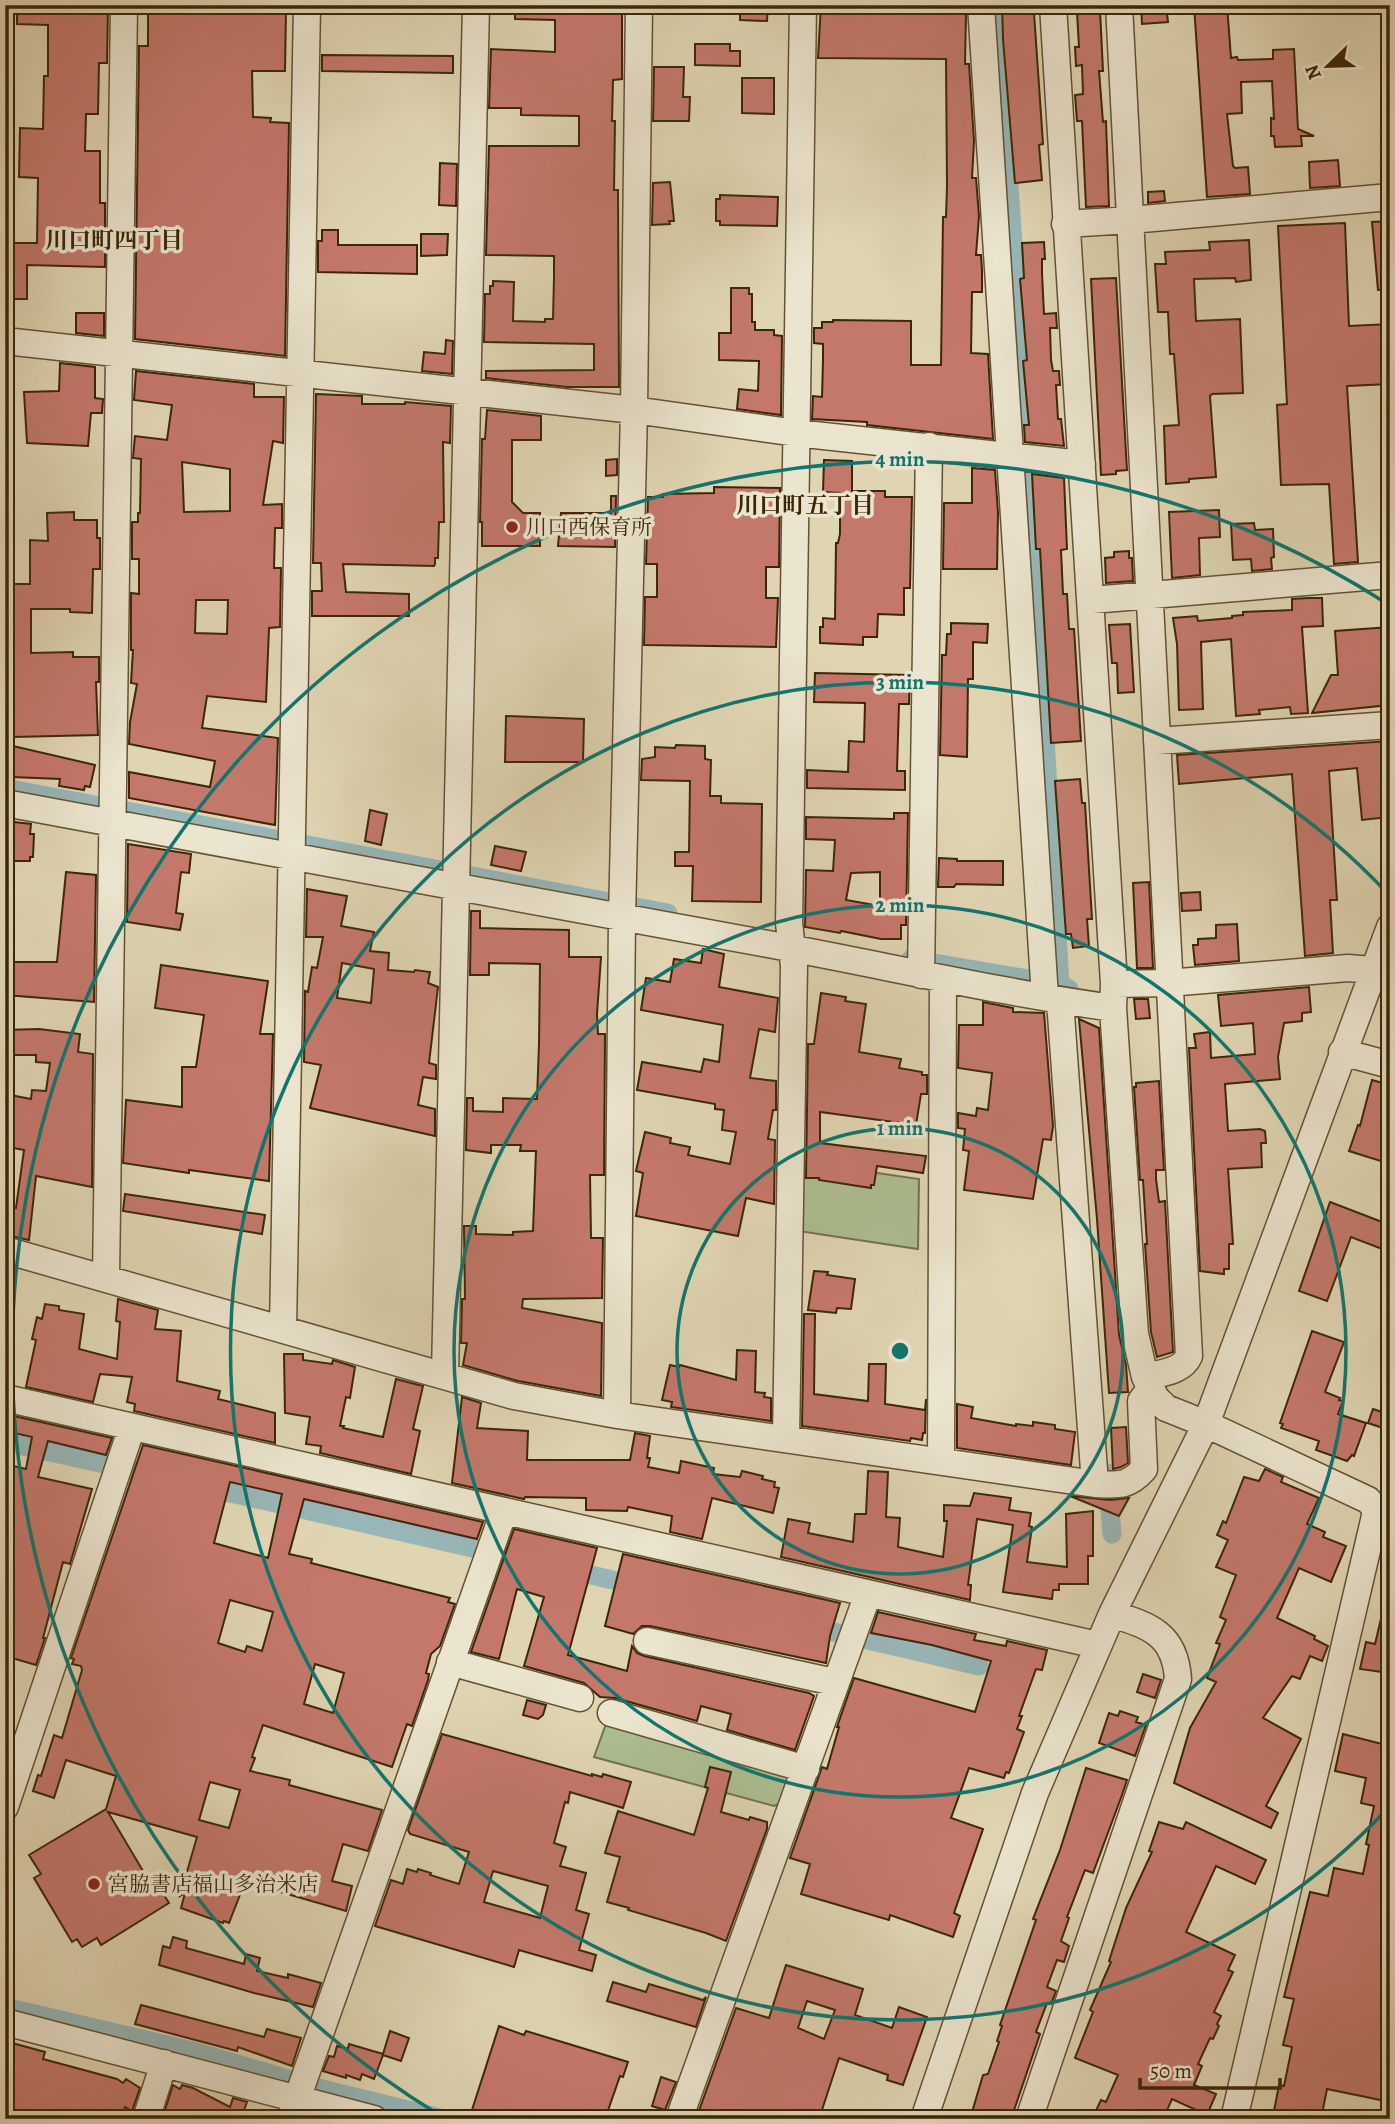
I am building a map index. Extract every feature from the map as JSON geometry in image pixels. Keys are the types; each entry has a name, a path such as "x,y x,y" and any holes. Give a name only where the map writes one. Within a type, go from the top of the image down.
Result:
{"street":[{"path":"106,1278 124,5"},
{"path":"282,1329 307,5"},
{"path":"445,1374 476,5"},
{"path":"617,1415 622,918 634,410 639,5"},
{"path":"786,1438 794,966 790,948 803,5"},
{"path":"981,5 1011,456 1052,999 1095,1484"},
{"path":"1053,5 1065,224 1092,600 1135,1334 1147,1383 1166,1408 1206,1424 1382,1509 1376,1516 1234,2119"},
{"path":"5,1250 445,1374 514,1396 617,1415 1095,1484 1120,1485 1133,1481 1144,1469 1141,1402 1147,1383 1185,1364 1189,1356 1119,5"},
{"path":"1065,224 1390,197"},
{"path":"5,341 634,410 796,433 1083,464"},
{"path":"929,446 932,977 941,1461"},
{"path":"1092,600 1390,575"},
{"path":"1157,741 1390,725"},
{"path":"5,803 1052,999 1114,996 1168,983 1348,968 1373,970"},
{"path":"924,2119 1035,1794 1097,1645 1206,1424 1390,927"},
{"path":"1342,1052 1390,1065"},
{"path":"5,1398 1097,1645"},
{"path":"5,1807 132,1427"},
{"path":"298,2097 504,1511"},
{"path":"679,2119 806,1769 834,1682 868,1594"},
{"path":"1029,2119 1178,1679 1177,1665 1170,1645 1157,1632 1143,1623 1112,1614"},
{"path":"647,1641 834,1682"},
{"path":"450,1662 580,1698"},
{"path":"611,1713 806,1769"},
{"path":"5,2022 374,2119"},
{"path":"146,2119 164,2063"}],"green space":[{"path":"788,1160 919,1179 918,1249 785,1229"},
{"path":"606,1724 793,1772 784,1802 774,1806 594,1757"}],"building":[{"path":"17,5 108,5 107,63 99,63 98,114 86,114 85,151 100,151 100,203 105,203 105,267 27,265 27,299 5,299 5,243 37,243 38,178 19,177 20,128 43,129 44,76 48,76 48,25 17,24"},
{"path":"515,5 618,5 618,10 622,10 622,79 613,80 612,121 615,121 614,190 618,190 619,387 567,387 486,378 486,371 594,370 594,344 484,342 485,294 490,294 493,281 514,282 513,321 545,322 545,319 553,319 554,256 486,255 489,146 579,146 579,116 521,115 521,108 489,108 491,49 555,52 555,20 515,19"},
{"path":"740,5 768,5 767,21 740,20"},
{"path":"821,5 931,5 931,13 966,14 965,64 969,64 974,141 972,178 976,178 979,216 976,255 981,255 982,270 982,292 972,292 971,353 988,354 993,439 867,425 867,422 812,419 813,396 822,397 823,344 814,343 814,328 822,328 822,322 911,321 911,365 941,365 943,217 946,217 947,186 946,59 818,58"},
{"path":"1002,5 1028,5 1028,13 1034,13 1043,144 1039,145 1042,180 1015,183"},
{"path":"1141,5 1166,5 1168,22 1142,24"},
{"path":"1194,5 1227,5 1231,58 1273,59 1273,50 1294,49 1298,129 1314,136 1301,136 1302,146 1275,147 1274,136 1271,136 1271,118 1274,119 1272,81 1241,82 1242,113 1227,114 1233,166 1248,167 1250,194 1207,197"},
{"path":"148,7 286,9 285,71 252,71 253,117 271,118 270,122 289,123 285,356 135,339 139,46 148,46"},
{"path":"1100,10 1103,71 1099,71 1103,122 1106,121 1109,206 1086,207 1082,121 1077,121 1075,95 1083,94 1082,65 1076,66 1075,47 1079,47 1077,12"},
{"path":"695,44 730,44 730,51 740,51 740,66 695,65"},
{"path":"322,55 453,56 453,73 322,71"},
{"path":"654,67 684,67 683,97 690,97 689,121 653,121"},
{"path":"742,78 774,78 774,114 742,113"},
{"path":"1338,160 1340,186 1310,188 1309,162"},
{"path":"440,163 457,164 456,206 439,205"},
{"path":"670,182 674,221 669,221 670,224 652,225 653,183"},
{"path":"1164,191 1165,201 1148,203 1148,192"},
{"path":"720,195 778,197 777,226 720,225 720,221 716,221 716,199 720,199"},
{"path":"1390,221 1390,289 1378,290 1372,222"},
{"path":"1345,223 1349,326 1390,324 1390,384 1347,386 1358,562 1334,564 1329,484 1281,485 1277,405 1287,404 1278,226"},
{"path":"322,230 338,230 338,245 417,245 417,274 318,272 318,241 322,241"},
{"path":"421,234 448,234 447,255 421,256"},
{"path":"1249,240 1251,280 1236,282 1235,278 1194,279 1196,321 1240,319 1243,393 1210,396 1216,477 1166,484 1164,426 1179,425 1168,312 1158,312 1155,264 1166,264 1165,252 1210,250 1209,242"},
{"path":"1044,242 1044,314 1056,313 1057,328 1050,328 1051,360 1053,371 1059,371 1060,385 1056,385 1058,419 1061,419 1064,446 1025,442 1024,425 1029,425 1023,361 1027,360 1020,279 1024,278 1022,243"},
{"path":"1116,278 1127,470 1101,475 1091,279"},
{"path":"731,288 749,288 749,294 752,294 752,322 755,322 755,330 774,330 774,335 782,336 781,415 737,409 739,389 758,391 759,361 719,360 719,333 731,333"},
{"path":"76,313 104,313 104,336 76,333"},
{"path":"446,340 453,341 452,374 422,371 424,352 445,354"},
{"path":"60,363 95,367 95,398 103,399 102,413 91,413 88,446 27,443 24,392 59,391"},
{"path":"136,371 254,384 254,397 284,397 283,443 273,441 263,505 282,504 282,528 275,528 274,568 281,568 280,627 269,628 266,702 207,696 202,728 278,738 275,825 129,798 129,772 210,787 215,761 129,744 137,684 131,683 131,593 139,594 139,559 132,559 132,522 138,522 140,513 141,459 133,458 135,436 167,440 172,405 134,400","holes":["182,462 230,469 230,511 184,512","196,600 228,600 227,634 195,633"]},
{"path":"316,394 362,396 362,404 405,402 451,406 450,443 443,442 444,522 439,522 438,558 435,558 434,566 343,564 346,592 409,594 409,616 312,616 312,591 322,591 321,563 313,563"},
{"path":"487,410 541,416 541,440 512,440 512,502 523,513 540,513 540,546 482,546 482,439 485,439"},
{"path":"617,459 617,475 606,476 606,460"},
{"path":"824,460 852,461 852,491 885,491 885,497 912,497 910,588 904,588 904,615 878,614 877,637 863,637 863,645 820,643 823,618 835,619 836,543 840,534 840,493 823,492"},
{"path":"972,468 995,470 998,513 997,569 943,569 944,503 972,503"},
{"path":"1032,474 1064,478 1067,549 1061,550 1063,594 1067,594 1069,629 1074,629 1081,741 1051,743 1040,549 1036,549"},
{"path":"714,487 780,488 779,567 766,567 766,598 778,598 776,647 644,645 645,597 657,597 657,564 646,564 648,497 714,493"},
{"path":"611,496 616,496 615,547 558,546 561,513 611,513"},
{"path":"1219,510 1220,537 1199,538 1200,575 1172,578 1169,512"},
{"path":"74,512 74,520 97,520 100,569 93,569 92,613 70,612 70,609 31,609 31,653 73,652 73,657 99,657 99,682 96,682 98,735 13,737 13,734 5,733 5,584 30,584 30,540 48,541 47,513"},
{"path":"1254,523 1255,530 1273,529 1272,569 1252,571 1251,559 1233,560 1231,524"},
{"path":"1129,551 1133,581 1106,583 1105,558 1114,557 1114,552"},
{"path":"1322,598 1323,626 1302,627 1308,713 1291,714 1290,707 1259,710 1260,714 1236,716 1231,639 1201,642 1203,709 1179,710 1177,644 1173,618 1197,616 1198,621 1232,618 1243,615 1243,612 1292,610 1292,599"},
{"path":"951,623 988,624 987,643 973,642 973,679 968,679 967,757 940,755 942,655 946,655 947,634 951,634"},
{"path":"1130,624 1134,692 1118,693 1117,663 1112,663 1109,625"},
{"path":"1390,627 1390,676 1386,676 1389,705 1312,713 1331,675 1338,675 1335,631"},
{"path":"815,673 910,675 909,704 899,704 897,771 905,771 905,790 807,788 807,770 848,772 849,741 864,742 865,703 814,702"},
{"path":"506,716 584,719 583,762 505,762"},
{"path":"1390,741 1390,766 1387,766 1390,799 1390,803 1387,803 1388,817 1362,820 1357,768 1329,771 1337,900 1330,900 1333,953 1305,956 1292,774 1179,784 1177,755"},
{"path":"676,745 705,746 705,759 711,760 710,796 721,796 721,803 762,804 761,902 692,901 693,866 675,866 675,852 689,852 690,781 641,780 642,759 655,757 655,747 675,748"},
{"path":"13,746 95,765 90,787 85,786 84,790 59,786 60,779 12,777"},
{"path":"1080,779 1082,803 1085,803 1092,919 1087,919 1089,946 1073,948 1071,934 1066,934 1055,781"},
{"path":"370,810 387,814 381,845 365,841"},
{"path":"894,813 908,813 906,925 901,925 901,939 881,939 805,927 806,870 833,871 835,840 806,839 806,817 894,819","holes":["880,872 880,906 846,900 851,873"]},
{"path":"5,821 31,824 30,834 34,834 33,857 30,857 30,861 5,861"},
{"path":"128,844 191,854 189,873 181,872 176,913 183,914 180,930 127,922"},
{"path":"495,846 526,852 521,871 491,865"},
{"path":"939,858 957,861 1003,861 1003,885 956,884 954,887 938,887"},
{"path":"66,872 96,875 94,1002 5,995 5,962 57,962"},
{"path":"1149,882 1153,968 1137,968 1133,883"},
{"path":"307,889 347,896 341,926 374,932 370,951 389,953 388,970 430,972 428,983 438,987 429,1063 436,1065 436,1079 423,1077 418,1105 435,1109 435,1136 310,1108 321,1065 304,1062 305,991 308,992 312,967 317,968 323,937 306,937","holes":["342,963 374,969 371,1003 337,998"]},
{"path":"1200,892 1201,910 1182,911 1181,893"},
{"path":"471,911 480,911 480,928 569,930 569,957 601,957 597,1014 598,1034 605,1034 604,1175 590,1175 591,1238 603,1238 602,1298 523,1299 522,1308 602,1323 601,1396 518,1381 463,1365 467,1343 461,1343 462,1299 465,1299 464,1226 476,1226 476,1234 513,1235 513,1232 533,1231 536,1151 520,1151 521,1145 491,1145 491,1153 466,1150 467,1098 473,1098 473,1111 503,1112 503,1098 537,1099 539,1044 540,964 489,963 489,975 470,975"},
{"path":"1237,924 1239,961 1195,965 1193,945 1198,945 1198,939 1216,938 1216,925"},
{"path":"703,949 724,954 719,987 778,998 775,1032 759,1029 750,1078 776,1081 776,1110 773,1110 768,1139 775,1140 774,1204 746,1198 738,1236 636,1216 643,1173 636,1171 645,1132 671,1138 670,1143 690,1147 688,1155 730,1164 736,1132 722,1130 724,1110 715,1109 715,1104 637,1090 642,1062 701,1072 704,1059 719,1062 723,1025 641,1010 646,978 670,982 674,959 701,963"},
{"path":"161,965 268,981 260,1034 273,1034 269,1181 123,1163 126,1100 182,1107 182,1067 196,1067 204,1015 155,1008"},
{"path":"1309,987 1311,1012 1302,1013 1302,1021 1284,1023 1278,1057 1280,1079 1225,1084 1228,1131 1260,1129 1265,1131 1266,1143 1261,1143 1262,1167 1228,1169 1233,1244 1229,1244 1229,1269 1224,1269 1224,1274 1200,1271 1189,1048 1196,1048 1194,1034 1210,1032 1211,1058 1255,1054 1253,1023 1221,1026 1218,995"},
{"path":"821,993 866,1004 859,1052 901,1059 899,1068 927,1075 927,1094 921,1094 916,1125 820,1112 820,1143 926,1156 923,1173 877,1166 874,1185 871,1185 871,1188 806,1178 808,1044 814,1044"},
{"path":"1134,999 1148,999 1150,1018 1136,1019"},
{"path":"983,1002 1013,1008 1013,1012 1044,1013 1053,1126 1051,1140 1043,1139 1033,1199 964,1190 969,1151 963,1150 965,1129 958,1128 958,1113 976,1116 977,1108 988,1110 992,1073 958,1068 959,1025 983,1025"},
{"path":"1079,1019 1099,1028 1119,1335 1126,1365 1128,1392 1109,1393"},
{"path":"39,1029 80,1034 78,1052 93,1054 92,1187 36,1176 29,1240 5,1235 5,1207 16,1208 24,1150 8,1147 12,1123 5,1122 5,1094 31,1099 32,1090 46,1091 50,1063 36,1062 36,1055 5,1055 5,1030"},
{"path":"1372,1080 1390,1085 1390,1130 1384,1146 1390,1148 1390,1164 1349,1151 1358,1125 1360,1126"},
{"path":"1159,1081 1164,1170 1156,1170 1156,1179 1159,1202 1165,1201 1173,1352 1157,1357 1151,1332 1143,1180 1140,1180 1134,1087 1136,1083"},
{"path":"125,1194 265,1215 262,1234 123,1211"},
{"path":"1330,1202 1390,1225 1390,1252 1351,1237 1327,1301 1299,1291"},
{"path":"814,1271 855,1279 851,1309 837,1308 836,1313 808,1310"},
{"path":"118,1299 158,1310 155,1329 181,1331 177,1381 220,1391 218,1399 275,1413 275,1443 134,1411 135,1404 127,1402 132,1377 100,1374 93,1402 26,1387 36,1340 32,1339 37,1317 42,1319 45,1304 59,1306 59,1310 84,1314 79,1349 117,1359 120,1322 116,1321"},
{"path":"804,1314 815,1314 814,1394 868,1401 869,1364 886,1364 885,1404 925,1410 926,1399 925,1433 922,1440 911,1438 910,1441 802,1426"},
{"path":"1312,1331 1344,1342 1325,1392 1343,1401 1338,1414 1366,1423 1354,1456 1347,1461 1316,1450 1319,1441 1281,1428 1283,1424 1280,1423"},
{"path":"737,1350 756,1351 755,1392 765,1393 764,1397 771,1398 771,1421 671,1407 672,1402 662,1400 670,1365 680,1365 736,1380"},
{"path":"284,1354 303,1354 303,1360 332,1364 333,1360 355,1367 350,1398 346,1397 340,1426 344,1426 343,1428 383,1437 396,1379 423,1386 413,1429 420,1431 411,1474 320,1453 321,1446 306,1444 310,1417 285,1413"},
{"path":"462,1397 481,1403 477,1428 528,1431 527,1460 630,1460 635,1433 650,1436 648,1467 679,1473 681,1461 714,1468 713,1474 740,1477 742,1471 775,1482 774,1487 779,1488 773,1513 712,1498 702,1539 670,1532 672,1516 628,1507 627,1511 586,1510 586,1498 524,1499 452,1483"},
{"path":"957,1404 973,1407 971,1418 1016,1426 1033,1426 1033,1422 1055,1425 1055,1429 1075,1432 1071,1465 957,1448"},
{"path":"1373,1409 1388,1414 1383,1428 1368,1423"},
{"path":"5,1414 112,1438 106,1455 48,1441 38,1477 92,1489 70,1564 63,1562 36,1665 5,1656 5,1464 26,1469 32,1437 5,1431"},
{"path":"1126,1427 1128,1463 1113,1469 1111,1428"},
{"path":"143,1445 483,1522 477,1539 304,1499 289,1554 312,1559 311,1563 450,1598 448,1602 455,1604 440,1646 431,1654 426,1673 429,1674 428,1680 412,1726 407,1724 392,1767 263,1725 250,1771 290,1780 289,1785 382,1810 368,1851 343,1844 332,1881 352,1886 346,1911 245,1882 229,1923 181,1908 185,1893 180,1896 197,1837 108,1812 156,1893 161,1890 169,1903 101,1945 97,1938 82,1947 77,1939 72,1942 34,1878 41,1874 29,1855 106,1809 116,1776 66,1760 54,1798 33,1791 38,1775 41,1776 54,1735 62,1738 82,1670 81,1666 72,1664 74,1659 71,1658","holes":["230,1482 282,1494 268,1558 214,1543","230,1600 273,1612 262,1651 247,1646 245,1652 218,1643","315,1664 344,1673 333,1713 304,1704","210,1782 240,1790 229,1828 199,1820"]},
{"path":"1265,1469 1283,1477 1281,1482 1319,1498 1307,1524 1325,1532 1323,1537 1346,1546 1331,1582 1299,1568 1277,1618 1315,1636 1314,1639 1328,1646 1322,1661 1310,1656 1300,1679 1292,1676 1263,1718 1301,1739 1266,1806 1278,1813 1271,1828 1174,1783 1190,1728 1216,1682 1207,1678 1220,1644 1216,1643 1226,1620 1220,1617 1236,1575 1216,1567 1228,1540 1217,1535 1223,1521 1226,1523 1244,1477 1259,1481"},
{"path":"868,1471 888,1472 886,1517 900,1518 898,1547 943,1557 947,1521 944,1521 944,1505 970,1506 974,1493 1011,1498 1009,1510 1031,1513 1029,1526 1032,1527 1027,1562 1067,1567 1066,1514 1093,1511 1093,1556 1088,1556 1088,1584 1059,1584 1059,1590 1053,1590 1052,1599 1003,1592 1013,1525 977,1519 968,1585 971,1585 970,1600 781,1557 788,1519 810,1523 808,1533 853,1542 855,1514 866,1514"},
{"path":"1070,1496 1110,1500 1129,1498 1119,1516"},
{"path":"514,1529 597,1548 568,1655 627,1671 632,1646 637,1653 644,1656 809,1693 814,1696 795,1750 727,1730 731,1714 701,1706 697,1721 615,1698 600,1697 584,1683 524,1666 544,1597 517,1589 499,1659 471,1652"},
{"path":"623,1554 840,1603 830,1636 826,1663 650,1626 642,1626 633,1634 605,1626"},
{"path":"1384,1606 1390,1607 1390,1673 1360,1669 1366,1642 1375,1644"},
{"path":"878,1612 976,1634 974,1640 1006,1646 1007,1641 1047,1650 1042,1670 1036,1669 1019,1716 1022,1716 1017,1729 1024,1732 1009,1773 1006,1772 1004,1778 969,1768 951,1818 983,1829 954,1913 960,1916 953,1937 890,1915 889,1920 801,1894 810,1864 790,1858 822,1767 827,1769 837,1727 854,1678 975,1712 991,1661 932,1645 871,1633"},
{"path":"1143,1674 1161,1680 1155,1698 1137,1692"},
{"path":"527,1700 546,1705 543,1715 538,1719 523,1715"},
{"path":"1120,1711 1138,1717 1136,1722 1146,1725 1135,1756 1099,1743 1109,1713 1118,1716"},
{"path":"442,1734 592,1776 602,1777 603,1774 631,1782 623,1808 570,1792 554,1843 566,1847 560,1866 586,1873 576,1910 589,1914 579,1950 596,1955 592,1971 519,1950 514,1967 375,1926 391,1880 403,1884 407,1869 417,1872 418,1869 459,1884 469,1852 410,1834 408,1830","holes":["493,1871 548,1886 540,1918 484,1902"]},
{"path":"1343,1734 1390,1746 1390,2102 1327,2089 1321,2119 1278,2119 1280,2112 1274,2111 1279,2085 1284,2086 1292,2047 1283,2045 1294,1999 1284,1997 1310,1892 1328,1896 1334,1868 1363,1874 1369,1845 1366,1844 1374,1806 1361,1803 1366,1778 1335,1771"},
{"path":"710,1767 731,1772 721,1812 767,1822 767,1829 726,1941 607,1902 620,1857 605,1853 618,1811 694,1835 708,1788 705,1787"},
{"path":"1086,1768 1127,1780 1093,1873 1085,1870 1067,1917 1069,1918 1061,1941 1069,1946 1064,1962 1057,1960 1047,1987 1056,1991 1051,2004 1047,2003 1036,2032 1040,2034 1011,2119 970,2119 983,2075 988,2074 999,2042 1000,2025 1036,1920 1033,1919 1060,1850"},
{"path":"1159,1822 1183,1829 1186,1822 1266,1860 1255,1884 1216,1866 1186,1932 1235,1955 1228,1970 1233,1972 1214,2012 1221,2016 1217,2024 1219,2026 1198,2064 1202,2066 1194,2085 1216,2094 1207,2115 1172,2099 1163,2119 1092,2119 1101,2100 1106,2102 1118,2075 1075,2058 1093,2012 1090,2010 1111,1962 1109,1961 1126,1908 1152,1852 1149,1851"},
{"path":"173,1937 187,1941 186,1948 244,1964 246,1954 260,1958 257,1971 288,1978 288,1974 321,1983 313,2007 159,1965 163,1946 170,1948"},
{"path":"786,1965 863,1989 855,2015 892,2028 899,2007 927,2017 903,2085 887,2080 888,2075 839,2058 819,2119 696,2119 736,2008 769,2018","holes":["807,2001 835,2010 824,2039 798,2028"]},
{"path":"613,1982 646,1992 649,1984 703,2000 706,1997 696,2027 607,2001"},
{"path":"141,2005 264,2037 267,2029 301,2038 292,2066 238,2047 237,2051 135,2024"},
{"path":"499,2026 524,2035 526,2031 628,2062 623,2077 620,2076 605,2119 489,2119 471,2113"},
{"path":"390,2031 409,2038 401,2061 383,2055 374,2079 362,2074 360,2080 346,2075 346,2078 323,2071 329,2056 334,2057 337,2046 348,2049 349,2044 383,2054"},
{"path":"5,2041 45,2052 43,2059 117,2079 123,2083 126,2079 140,2088 132,2111 125,2107 121,2119 5,2119"},
{"path":"661,2077 676,2082 665,2110 652,2106"},
{"path":"173,2085 180,2089 182,2085 193,2088 230,2107 233,2098 247,2102 243,2113 255,2119 172,2119 175,2115 165,2110"}],"waterway":[{"path":"996,5 1025,411 1060,984 1069,989 1070,1010"},
{"path":"5,788 668,913"},
{"path":"911,959 1057,984"},
{"path":"5,1442 158,1476"},
{"path":"1107,1473 1112,1534"},
{"path":"204,1487 530,1561"},
{"path":"566,1569 642,1587"},
{"path":"808,1626 979,1666"},
{"path":"5,2007 197,2052 318,2088 444,2119"}],"place":[{"name":"川口西保育所","path":"512,527"},
{"name":"宮脇書店福山多治米店","path":"94,1884"}],"district":[{"name":"川口町四丁目","path":"114,240"},
{"name":"川口町五丁目","path":"805,505"}]}
